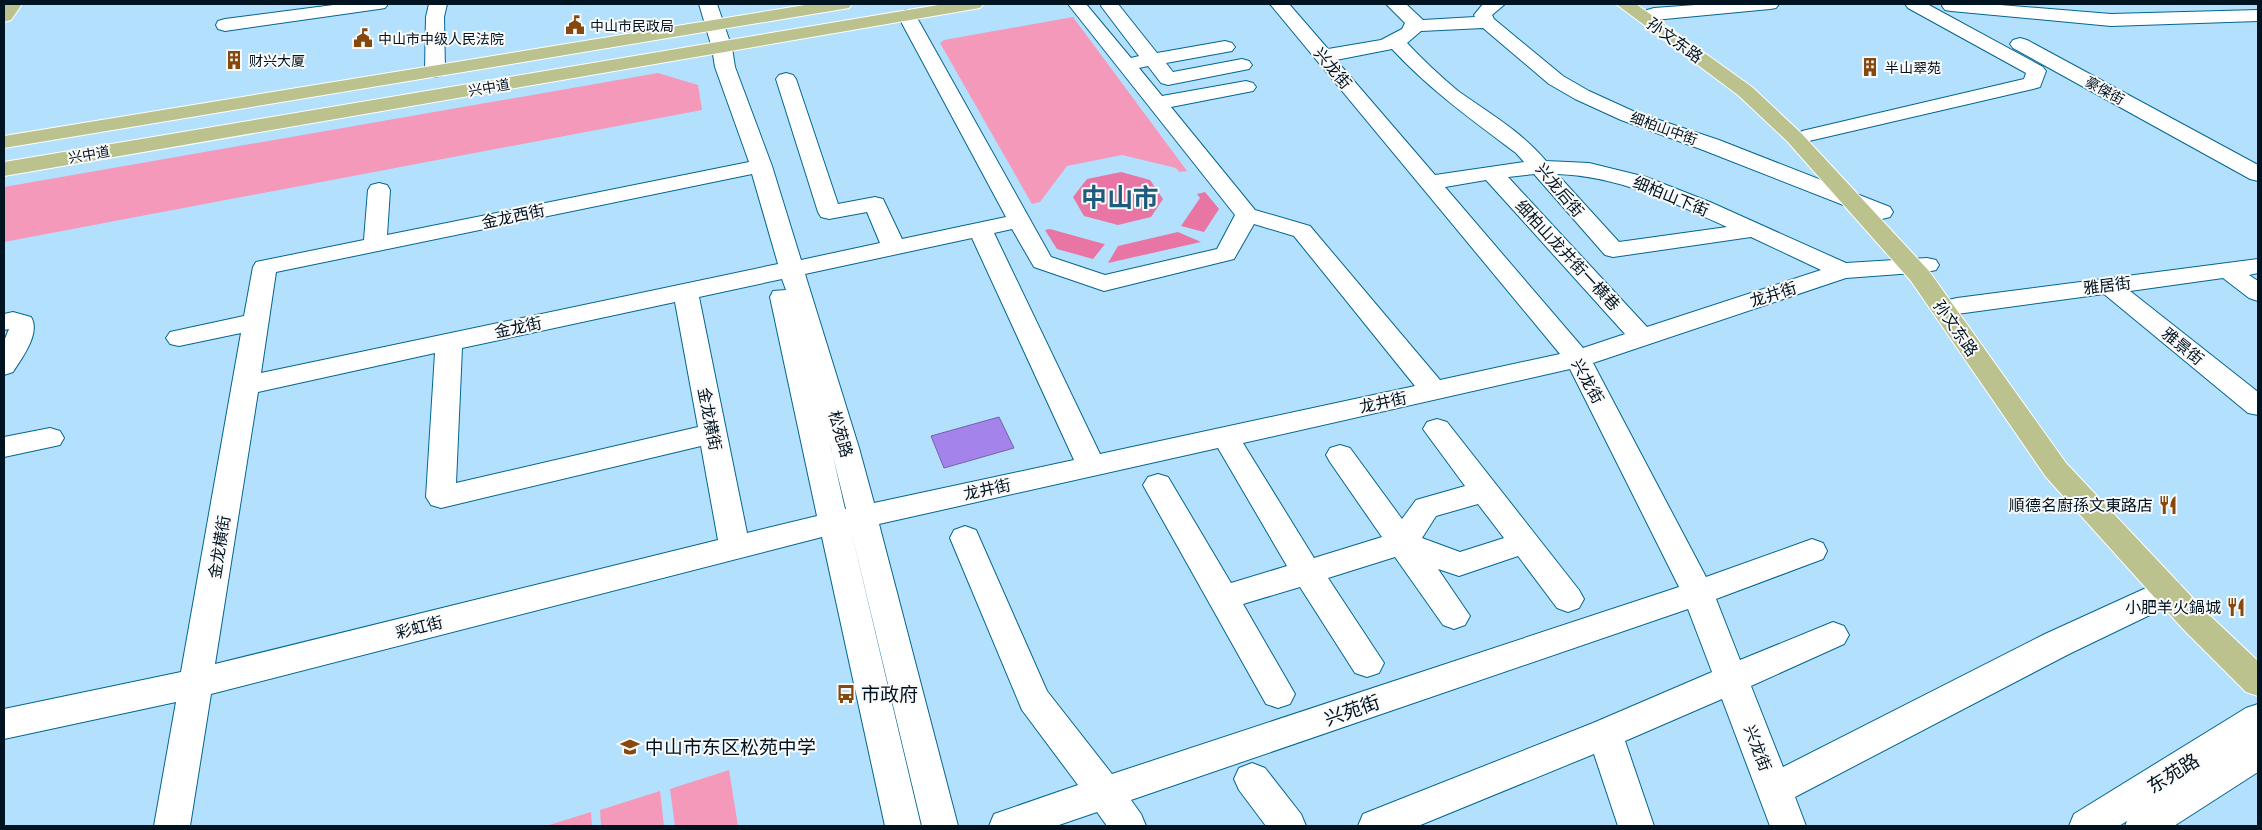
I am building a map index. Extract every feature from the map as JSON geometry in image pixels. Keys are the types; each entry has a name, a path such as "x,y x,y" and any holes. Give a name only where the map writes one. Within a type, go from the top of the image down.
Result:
{"main road":[{"path":"4,16 13,4"},
{"name":"兴中道","path":"4,171 32,164 710,38 843,4"},
{"name":"兴中道","path":"4,142 435,71 907,16 974,4"},
{"name":"孙文东路","path":"1624,4 1745,91 1794,137 1853,202 1919,266 1957,306 2076,469 2258,661"},
{"name":"孙文东路","path":"1647,9 1758,89 1809,136 1882,212 2056,470 2168,592 2258,682"},
{"path":"4,134 66,131"}],"street":[{"path":"236,4 225,25 379,4"},
{"path":"435,71 435,17 438,4"},
{"path":"693,4 710,38"},
{"path":"708,4 710,38"},
{"name":"兴龙街","path":"1279,4 1578,360 1698,593 1788,826"},
{"path":"1323,56 1376,47 1395,41 1412,32 1415,26 1414,21 1395,4"},
{"path":"1647,9 1770,4"},
{"path":"1809,136 2033,83 2036,71 1914,4"},
{"path":"1080,7 1115,5 1168,79 1242,65"},
{"name":"豪傑街","path":"1949,5 2111,20 2258,16"},
{"name":"豪傑街","path":"1949,5 2258,174"},
{"path":"1080,7 1247,215 1302,231 1434,391"},
{"path":"1415,26 1492,13"},
{"name":"细柏山中街","path":"1492,13 1556,80 1582,95 1628,116 1711,145 1882,212"},
{"path":"907,16 1042,262 1104,283 1226,254 1247,215"},
{"name":"松苑路","path":"710,38 754,167 783,270 848,520 940,826"},
{"name":"兴龙后街","path":"1395,41 1421,69 1450,94 1524,148 1613,250 1754,230"},
{"path":"1126,64 1225,47"},
{"path":"786,79 829,212 875,204 894,247"},
{"path":"1157,103 1246,86"},
{"name":"金龙西街","path":"265,267 754,167"},
{"name":"细柏山下街","path":"1430,183 1492,172 1542,168 1573,168 1636,180 1754,230 1843,271"},
{"name":"细柏山龙井街一横巷","path":"1492,172 1643,338"},
{"path":"375,244 379,190"},
{"name":"金龙街","path":"246,385 1019,221"},
{"path":"980,229 1091,466"},
{"name":"龙井街","path":"848,520 1578,360 1843,271 1919,266"},
{"name":"雅居街","path":"1957,306 2258,266"},
{"name":"金龙横街","path":"172,826 265,267"},
{"path":"2228,270 2258,293"},
{"name":"雅景街","path":"2108,285 2258,406"},
{"name":"金龙横街","path":"685,291 735,548"},
{"path":"4,322 13,320 22,322 22,331 4,366"},
{"path":"179,338 256,322"},
{"path":"449,341 442,497 713,433"},
{"path":"1437,430 1568,599"},
{"path":"1224,437 1367,663"},
{"path":"4,447 50,438"},
{"path":"1340,455 1454,616"},
{"path":"1158,485 1278,694"},
{"path":"1402,543 1426,508 1484,491"},
{"name":"松苑路","path":"848,520 903,826"},
{"name":"彩虹街","path":"4,724 197,683 848,520"},
{"path":"965,538 1034,700 1128,826"},
{"path":"1223,598 1402,543 1459,564 1523,543"},
{"name":"兴苑街","path":"1007,826 1698,593 1812,551"},
{"path":"1774,790 2048,649 2168,592"},
{"path":"1376,826 1605,734 1833,635"},
{"name":"东苑路","path":"2088,826 2258,720"},
{"path":"1605,734 1636,826"},
{"name":"东苑路","path":"2143,826 2258,754"},
{"path":"1252,779 1288,826"}],"shaded area":[{"path":"1073,17 1187,171 1179,172 1176,168 1122,155 1067,166 1040,202 1032,204 940,43 944,40"},
{"path":"658,73 698,85 702,110 4,242 4,187"},
{"path":"1121,172 1150,180 1163,199 1151,217 1118,225 1084,216 1073,197 1087,179"},
{"path":"1205,192 1219,209 1204,232 1181,226 1200,198 1197,194"},
{"path":"1050,229 1105,244 1093,259 1057,249 1045,230"},
{"path":"1178,232 1201,242 1108,263 1118,246"},
{"path":"999,417 1014,448 944,468 931,436"},
{"path":"729,770 738,826 675,826 670,789"},
{"path":"660,791 664,826 601,826 600,810"},
{"path":"591,812 592,826 546,826"}],"place":[{"name":"中山市民政局","path":"575,25"},
{"name":"中山市中级人民法院","path":"363,38"},
{"name":"财兴大厦","path":"234,60"},
{"name":"半山翠苑","path":"1870,67"},
{"name":"順德名廚孫文東路店","path":"2168,505"},
{"name":"小肥羊火鍋城","path":"2236,607"},
{"name":"市政府","path":"846,694"},
{"name":"中山市东区松苑中学","path":"630,747"}],"district":[{"name":"中山市","path":"1120,197"}]}
